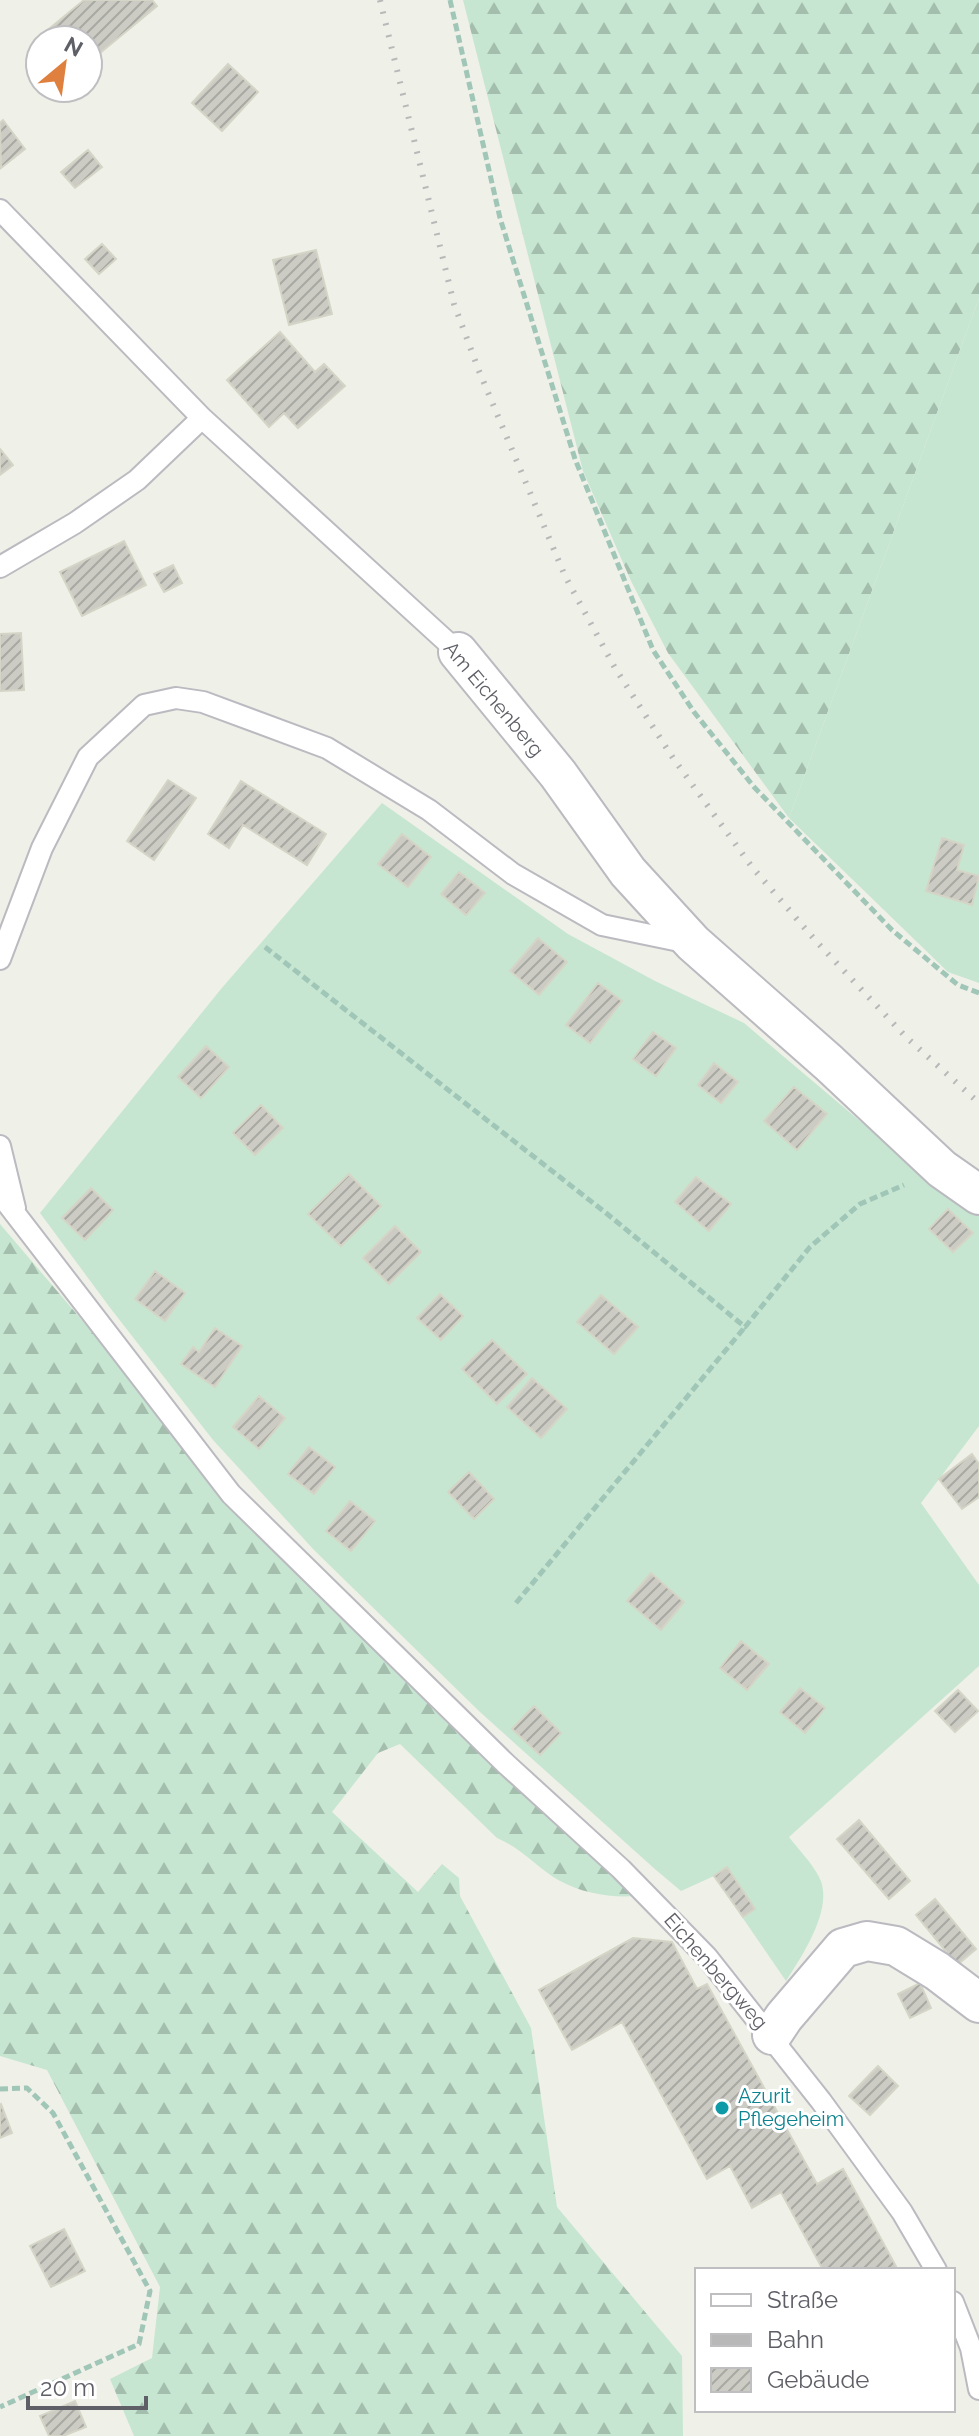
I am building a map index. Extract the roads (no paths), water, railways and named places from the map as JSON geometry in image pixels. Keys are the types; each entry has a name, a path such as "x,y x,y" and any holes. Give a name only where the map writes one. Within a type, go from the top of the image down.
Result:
{"street":[{"name":"Am Eichenberg","path":"458,652 558,774 628,872 693,943 829,1063 942,1169 979,1195"},
{"name":"Eichenbergweg","path":"772,2035 843,1948 867,1941 896,1946 937,1971 979,2003"}],"lane":[{"name":"Am Eichenberg","path":"0,210 202,418 458,652"},
{"path":"0,567 75,523 137,480 202,418"},
{"path":"0,959 42,848 88,757 144,705 176,698 203,702 327,748 429,810 513,874 602,925 693,943"},
{"path":"0,1146 17,1216"},
{"name":"Eichenbergweg","path":"0,1194 231,1494 506,1764 660,1907 707,1957 772,2035 902,2212 935,2268"},
{"path":"955,2307 971,2348 979,2389"}],"railway":[{"path":"380,0 454,304 565,576 615,668 673,758 752,867 906,1037 979,1103"}],"place":[{"name":"Azurit Pflegeheim","path":"722,2108"}]}
